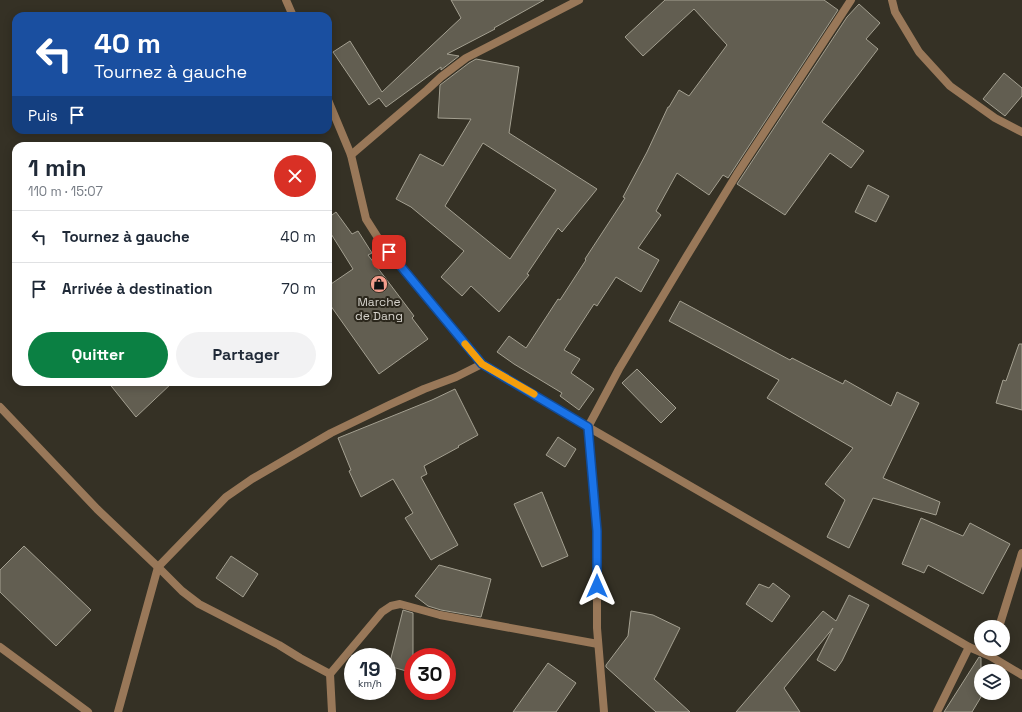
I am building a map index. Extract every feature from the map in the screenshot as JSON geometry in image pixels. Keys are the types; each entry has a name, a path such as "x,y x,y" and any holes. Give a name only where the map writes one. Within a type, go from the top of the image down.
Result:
{"street":[{"path":"286,0 291,12"},
{"path":"351,155 441,77 466,58 578,0"},
{"path":"604,712 597,628 597,531 588,427 623,363 733,180 851,0"},
{"path":"892,0 895,12 919,52 950,86 995,118 1022,132"},
{"path":"332,110 351,155 366,219 380,241 482,364 969,648 974,649"},
{"path":"118,712 158,566 226,497 252,479 331,433 424,389 456,377 482,364"},
{"path":"0,406 96,509 158,566 182,592 199,604 279,645 330,674"},
{"path":"1001,620 1022,553"},
{"path":"332,712 330,674 382,612 390,606 400,604 440,615 598,644"},
{"path":"0,647 88,712"},
{"path":"937,712 969,648"},
{"path":"995,656 1022,675"}],"building":[{"path":"451,0 544,0 494,28 495,29 447,54 459,56 441,70 441,67 386,107 379,98 369,105 333,52 350,41 382,92 461,18"},
{"path":"665,0 824,0 838,10 728,178 723,175 709,195 677,173 656,211 661,215 638,248 659,260 641,292 616,277 597,306 594,304 564,350 580,359 571,373 594,389 579,410 560,396 562,393 497,352 509,336 526,348 558,299 560,300 625,198 623,197 647,152 668,107 679,90 689,96 727,45 694,9 643,56 625,37"},
{"path":"859,4 880,23 866,39 878,49 822,122 864,151 851,168 830,153 785,215 737,184 847,17"},
{"path":"476,59 519,67 509,133 597,189 562,232 558,228 527,274 529,275 499,312 471,286 462,296 441,277 464,251 411,207 396,199 420,154 443,166 471,119 438,118 440,85","holes":["483,143 556,190 510,259 445,206"]},
{"path":"1004,73 1022,88 1022,96 1005,116 983,99"},
{"path":"868,185 889,196 876,222 855,212"},
{"path":"336,212 352,234 358,231 372,253 368,255 414,316 412,318 428,339 379,374 332,308 332,283 353,269 332,235 332,215"},
{"path":"680,301 790,360 792,358 843,384 845,380 891,406 897,392 919,403 883,478 940,502 936,515 873,498 849,548 827,537 845,500 825,484 853,448 767,398 779,380 669,321"},
{"path":"1019,344 1022,344 1022,410 996,403 1003,380 1006,381"},
{"path":"637,369 676,408 661,423 622,383"},
{"path":"111,386 169,386 136,417"},
{"path":"455,389 478,435 424,466 427,474 421,477 458,545 431,560 405,518 413,513 393,479 361,497 349,471 351,470 338,438 432,400"},
{"path":"558,437 576,449 565,467 546,455"},
{"path":"542,492 568,556 542,567 514,504"},
{"path":"921,518 963,536 970,523 1010,544 983,594 928,565 924,573 902,564"},
{"path":"24,546 91,610 56,646 0,592 0,570"},
{"path":"231,556 258,574 243,597 216,578"},
{"path":"439,565 491,579 481,617 441,610 428,606 415,596"},
{"path":"773,583 790,596 772,622 746,604 759,584 769,588"},
{"path":"849,595 869,605 842,661 835,671 817,660 833,628 784,688 800,712 736,712 823,611 836,621"},
{"path":"403,610 413,613 413,648 404,648 404,670 396,668 396,648 394,648"},
{"path":"631,611 653,615 680,628 654,679 690,712 656,712 606,667 628,636"},
{"path":"979,657 981,658 981,664 975,664"},
{"path":"548,663 576,683 556,712 513,712"},
{"path":"974,665 974,700 979,700 972,712 944,712"}],"slow traffic":[{"path":"465,344 482,364 534,394"}],"place":[{"name":"Marche de Dang","path":"379,284"}],"route":[{"path":"389,252 482,364 588,427 597,531 597,586"}]}
